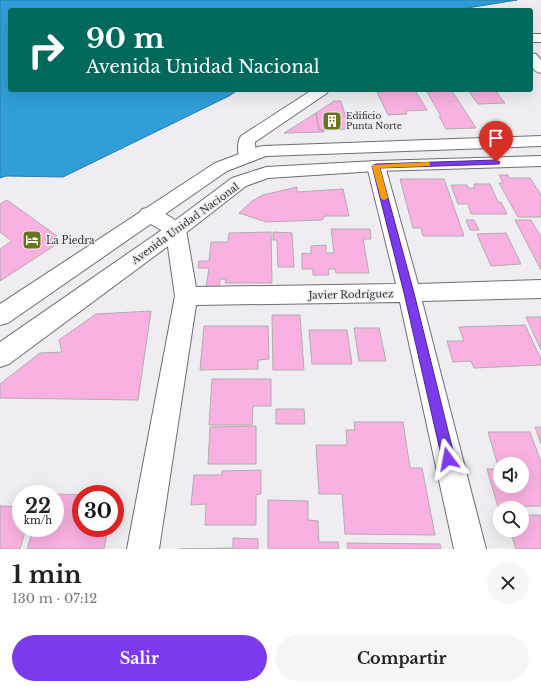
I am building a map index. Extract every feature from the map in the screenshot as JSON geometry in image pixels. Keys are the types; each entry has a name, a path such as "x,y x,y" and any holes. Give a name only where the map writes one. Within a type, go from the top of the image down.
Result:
{"main road":[{"path":"533,59 541,69"},
{"path":"247,157 247,140 319,92"},
{"path":"0,316 220,167 264,151 541,141"},
{"name":"Avenida Unidad Nacional","path":"0,356 176,230 239,182 266,173 376,166 541,161"},
{"path":"376,166 409,293 470,549"},
{"path":"143,549 186,296 176,230 149,214"},
{"name":"Javier Rodríguez","path":"186,296 409,293 541,289"}],"water":[{"path":"0,0 517,0 467,8 8,8 8,92 235,92 63,177 6,176 0,178"}],"building":[{"path":"377,92 416,92 427,110 405,111 407,114 388,115"},
{"path":"427,92 453,92 476,128 446,129 439,116 441,116"},
{"path":"469,92 497,92 505,103 478,104"},
{"name":"Edificio Punta Norte","path":"334,101 341,101 349,129 319,130 316,113"},
{"path":"316,113 319,130 324,130 324,132 284,133"},
{"path":"499,175 508,175 509,178 530,178 541,195 541,217 518,217 499,183 503,183"},
{"path":"400,179 444,179 464,236 423,236 421,228 413,228"},
{"path":"474,184 490,184 498,202 501,202 507,214 471,214 468,204 458,204 451,185 467,185 469,188 475,188"},
{"path":"297,187 297,192 343,189 349,216 325,216 322,220 266,222 239,213 252,201 263,195"},
{"name":"La Piedra","path":"7,200 57,236 51,239 57,244 0,281 0,249 12,241 0,232 0,204"},
{"path":"466,220 474,220 479,230 470,230"},
{"path":"515,220 531,220 541,237 541,270"},
{"path":"331,229 370,229 371,239 363,239 369,273 336,273 335,269 328,269 329,275 313,275 313,269 302,269 302,253 311,254 311,246 326,245 326,253 334,253"},
{"path":"271,232 272,283 225,283 226,279 220,279 219,288 206,287 209,268 198,268 199,261 209,261 211,242 228,242 229,233"},
{"path":"273,232 292,233 294,267 278,267 277,240 273,240"},
{"path":"506,233 521,264 491,266 477,234"},
{"path":"151,311 138,400 0,398 0,384 40,353 62,352 59,340 96,314"},
{"path":"272,315 300,315 304,370 273,370"},
{"path":"526,317 541,317 541,350"},
{"path":"525,325 541,359 541,365 474,368 471,361 453,362 447,341 464,341 459,327"},
{"path":"204,326 268,326 269,359 258,360 258,369 200,370"},
{"path":"354,328 379,328 386,361 359,361"},
{"path":"309,330 347,330 352,364 312,364"},
{"path":"212,379 271,379 271,406 253,406 252,425 209,425"},
{"path":"276,409 304,409 305,424 276,424"},
{"path":"354,422 403,422 410,468 422,468 435,535 345,534 342,494 319,494 316,445 347,445 346,430 355,430"},
{"path":"256,426 256,464 208,464 210,427"},
{"path":"535,427 541,427 541,444"},
{"path":"488,432 530,432 541,462 541,506 529,506 529,501 496,501 494,493 529,493 529,457 495,457"},
{"path":"487,469 493,469 493,490"},
{"path":"261,470 261,494 256,495 256,525 205,525 206,504 191,505 194,475 222,475 222,471"},
{"path":"64,494 72,495 72,537 106,537 104,549 27,549 31,537 64,537"},
{"path":"268,500 308,501 308,520 318,521 319,542 338,542 339,549 268,549"},
{"path":"0,506 12,507 12,537 23,537 20,549 0,549"},
{"path":"529,515 541,515 541,549 516,549 512,537 529,537"},
{"path":"233,538 258,539 258,549 180,549 233,548"},
{"path":"347,543 440,544 441,549 348,549"}],"slow traffic":[{"path":"384,198 376,166 428,164"}],"place":[{"name":"Edificio Punta Norte","path":"332,121"},
{"name":"La Piedra","path":"32,240"}],"route":[{"path":"448,459 409,293 376,166 496,162"}]}
